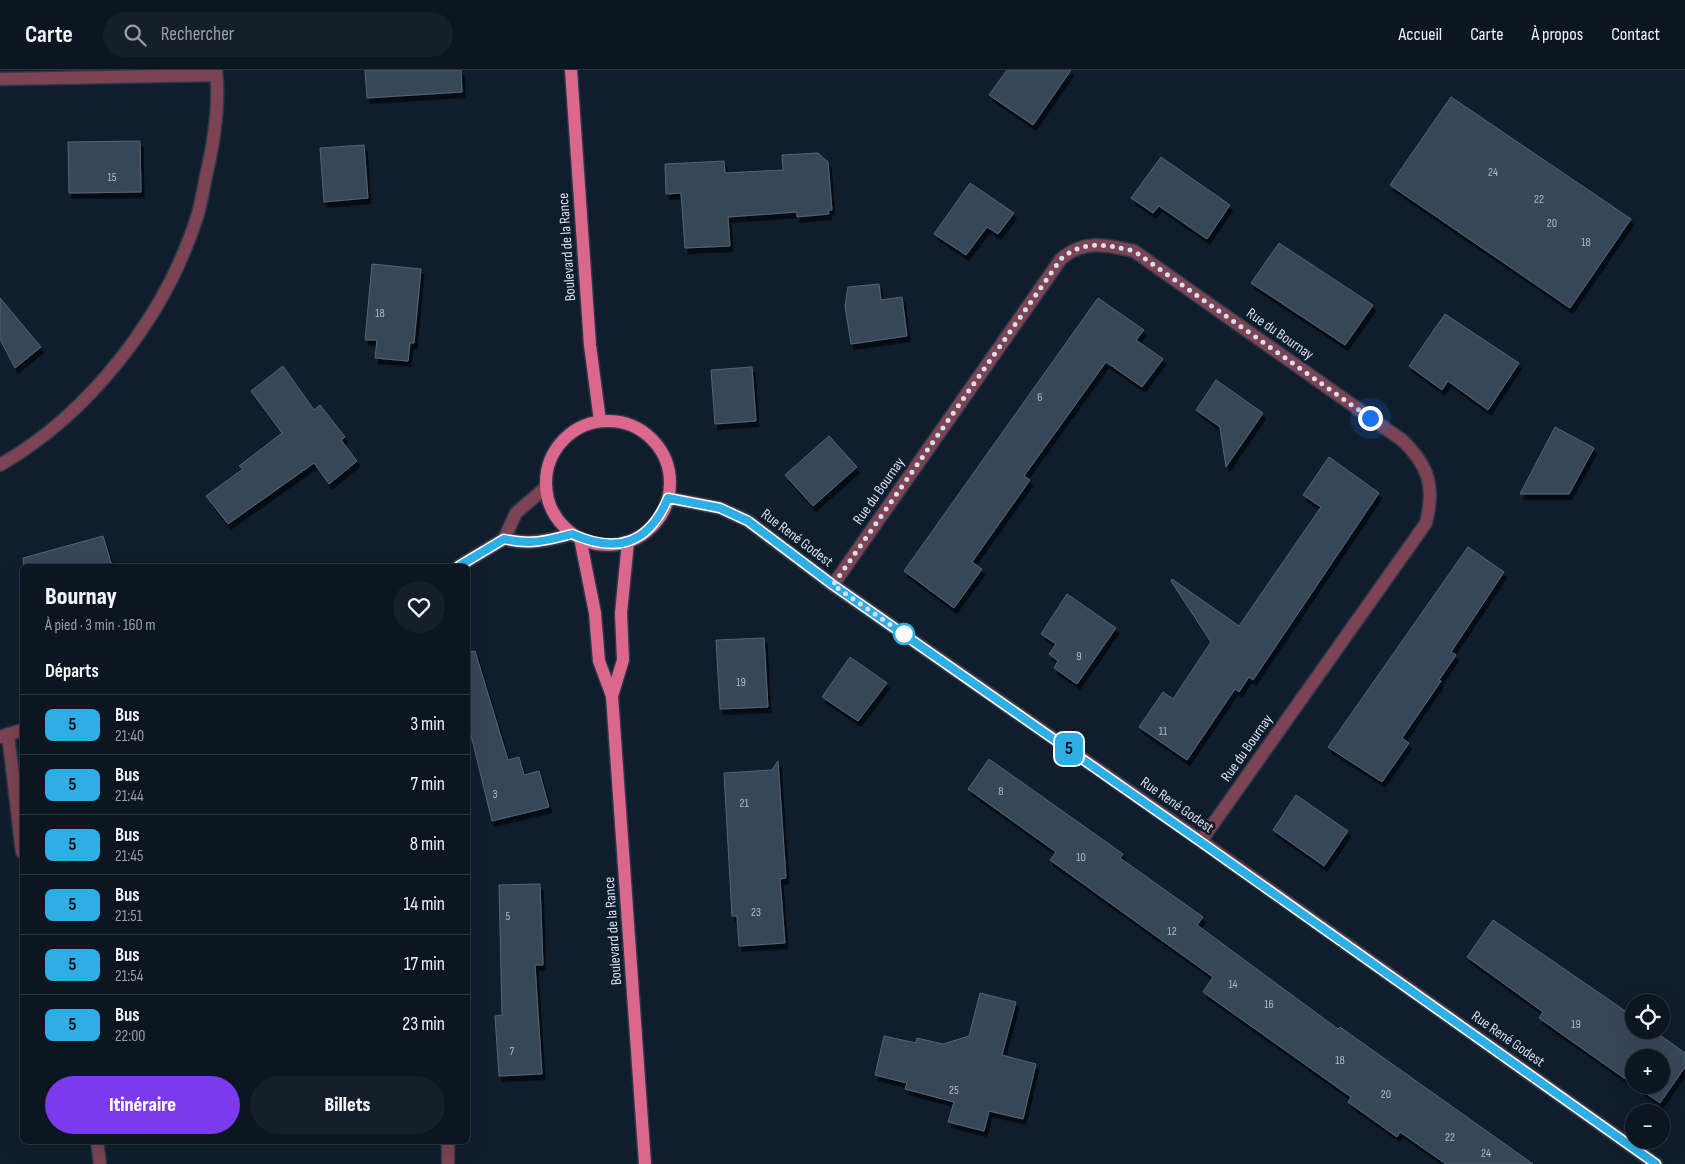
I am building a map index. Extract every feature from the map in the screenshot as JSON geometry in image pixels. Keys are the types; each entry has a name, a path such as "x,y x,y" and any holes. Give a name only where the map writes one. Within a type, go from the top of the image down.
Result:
{"main road":[{"name":"Boulevard de la Rance","path":"571,70 590,345 600,421"},
{"path":"600,421 620,421 640,429 655,442 666,459 670,478 668,498 656,522 646,532 628,542 606,545 588,542 576,536 559,522 550,507 546,488 547,469 554,451 566,437 582,426 600,421"},
{"name":"Boulevard de la Rance","path":"576,536 595,613 599,662 612,696 645,1164"},
{"name":"Boulevard de la Rance","path":"612,696 623,660 621,613 628,542"}],"street":[{"path":"0,79 216,73 217,107 211,155 196,220 170,281 139,335 111,371 54,427 0,465"},
{"name":"Rue du Bournay","path":"833,585 1061,259 1072,249 1103,244 1134,251 1402,440 1417,455 1427,471 1431,502 1426,523 1201,842"},
{"path":"461,564 504,539 516,513 546,488"},
{"name":"Rue René Godest","path":"668,498 720,508 748,521 833,585 1201,842 1656,1164"},
{"path":"504,539 524,544 576,536"},
{"path":"20,731 4,735 20,839"},
{"path":"97,1144 100,1164"},
{"path":"448,1144 448,1164"}],"building":[{"path":"365,70 461,70 462,92 367,98"},
{"path":"1007,70 1071,70 1033,125 989,95"},
{"path":"1451,97 1631,219 1570,308 1390,185"},
{"path":"140,141 141,192 69,193 68,142"},
{"path":"364,145 368,198 324,202 320,148"},
{"path":"818,153 828,162 832,210 828,210 829,214 797,217 797,212 728,217 730,246 685,248 681,193 666,194 665,164 724,161 725,173 783,170 782,155"},
{"path":"1161,157 1230,205 1207,239 1159,206 1153,213 1131,198"},
{"path":"970,183 1014,213 998,234 987,227 966,255 934,234"},
{"path":"1279,243 1373,305 1345,345 1251,283"},
{"path":"372,264 421,269 414,343 410,343 408,361 375,358 377,340 365,340"},
{"path":"879,284 881,300 902,297 907,336 851,344 845,306 848,287"},
{"path":"0,298 41,347 15,368 0,339"},
{"path":"1098,298 1144,330 1136,340 1163,359 1142,387 1106,362 1024,476 1030,480 972,562 982,569 954,608 904,571"},
{"path":"1445,314 1519,363 1488,410 1448,381 1442,390 1409,366"},
{"path":"283,366 314,410 320,405 345,437 341,440 357,461 329,484 314,463 228,524 206,496 243,469 239,466 282,433 251,391"},
{"path":"752,367 756,421 715,424 711,370"},
{"path":"1216,380 1263,413 1226,467 1220,427 1196,410"},
{"path":"1555,427 1594,448 1569,494 1520,494"},
{"path":"829,436 857,467 813,506 785,475"},
{"path":"1329,457 1379,493 1253,680 1249,677 1239,692 1235,689 1187,760 1139,727 1163,692 1173,699 1211,642 1171,581 1172,579 1239,626 1321,507 1303,495"},
{"path":"103,536 111,564 24,564 23,558"},
{"path":"1468,547 1504,572 1451,652 1456,655 1439,680 1441,681 1402,738 1409,743 1382,782 1328,747"},
{"path":"1067,594 1116,628 1077,684 1054,668 1058,661 1049,654 1056,644 1041,634"},
{"path":"764,638 768,707 720,709 716,640"},
{"path":"475,651 508,760 519,757 524,775 539,771 549,807 492,821 470,731 470,652"},
{"path":"850,657 887,683 858,721 822,697"},
{"path":"989,759 1123,854 1120,858 1203,917 1197,925 1338,1029 1340,1027 1533,1164 1446,1164 1400,1132 1397,1137 1348,1102 1351,1097 1203,992 1213,977 1050,860 1056,852 968,789"},
{"path":"778,761 786,878 780,879 785,943 739,946 737,916 732,916 724,773 772,770"},
{"path":"1296,795 1348,831 1324,866 1273,830"},
{"path":"540,884 543,965 535,965 542,1074 499,1076 495,1016 502,1015 499,885"},
{"path":"1493,920 1625,1011 1625,1039 1666,1039 1685,1053 1685,1067 1670,1089 1670,1049 1625,1049 1625,1079 1539,1018 1543,1012 1467,957"},
{"path":"980,993 1016,1002 1002,1055 1036,1064 1023,1119 989,1111 984,1131 948,1122 954,1102 905,1089 907,1083 875,1075 884,1036 916,1043 917,1038 943,1044 969,1036"},
{"path":"1647,1094 1666,1094 1660,1103"}],"bus line":[{"name":"5","path":"462,564 504,539 524,544 547,541 572,534 588,542 606,545 628,542 646,532 660,517 668,498 720,508 748,521 833,585 1201,842 1656,1164"}],"route":[{"path":"904,634 908,637 833,585 1061,259 1072,249 1103,244 1134,251 1370,418"}]}
